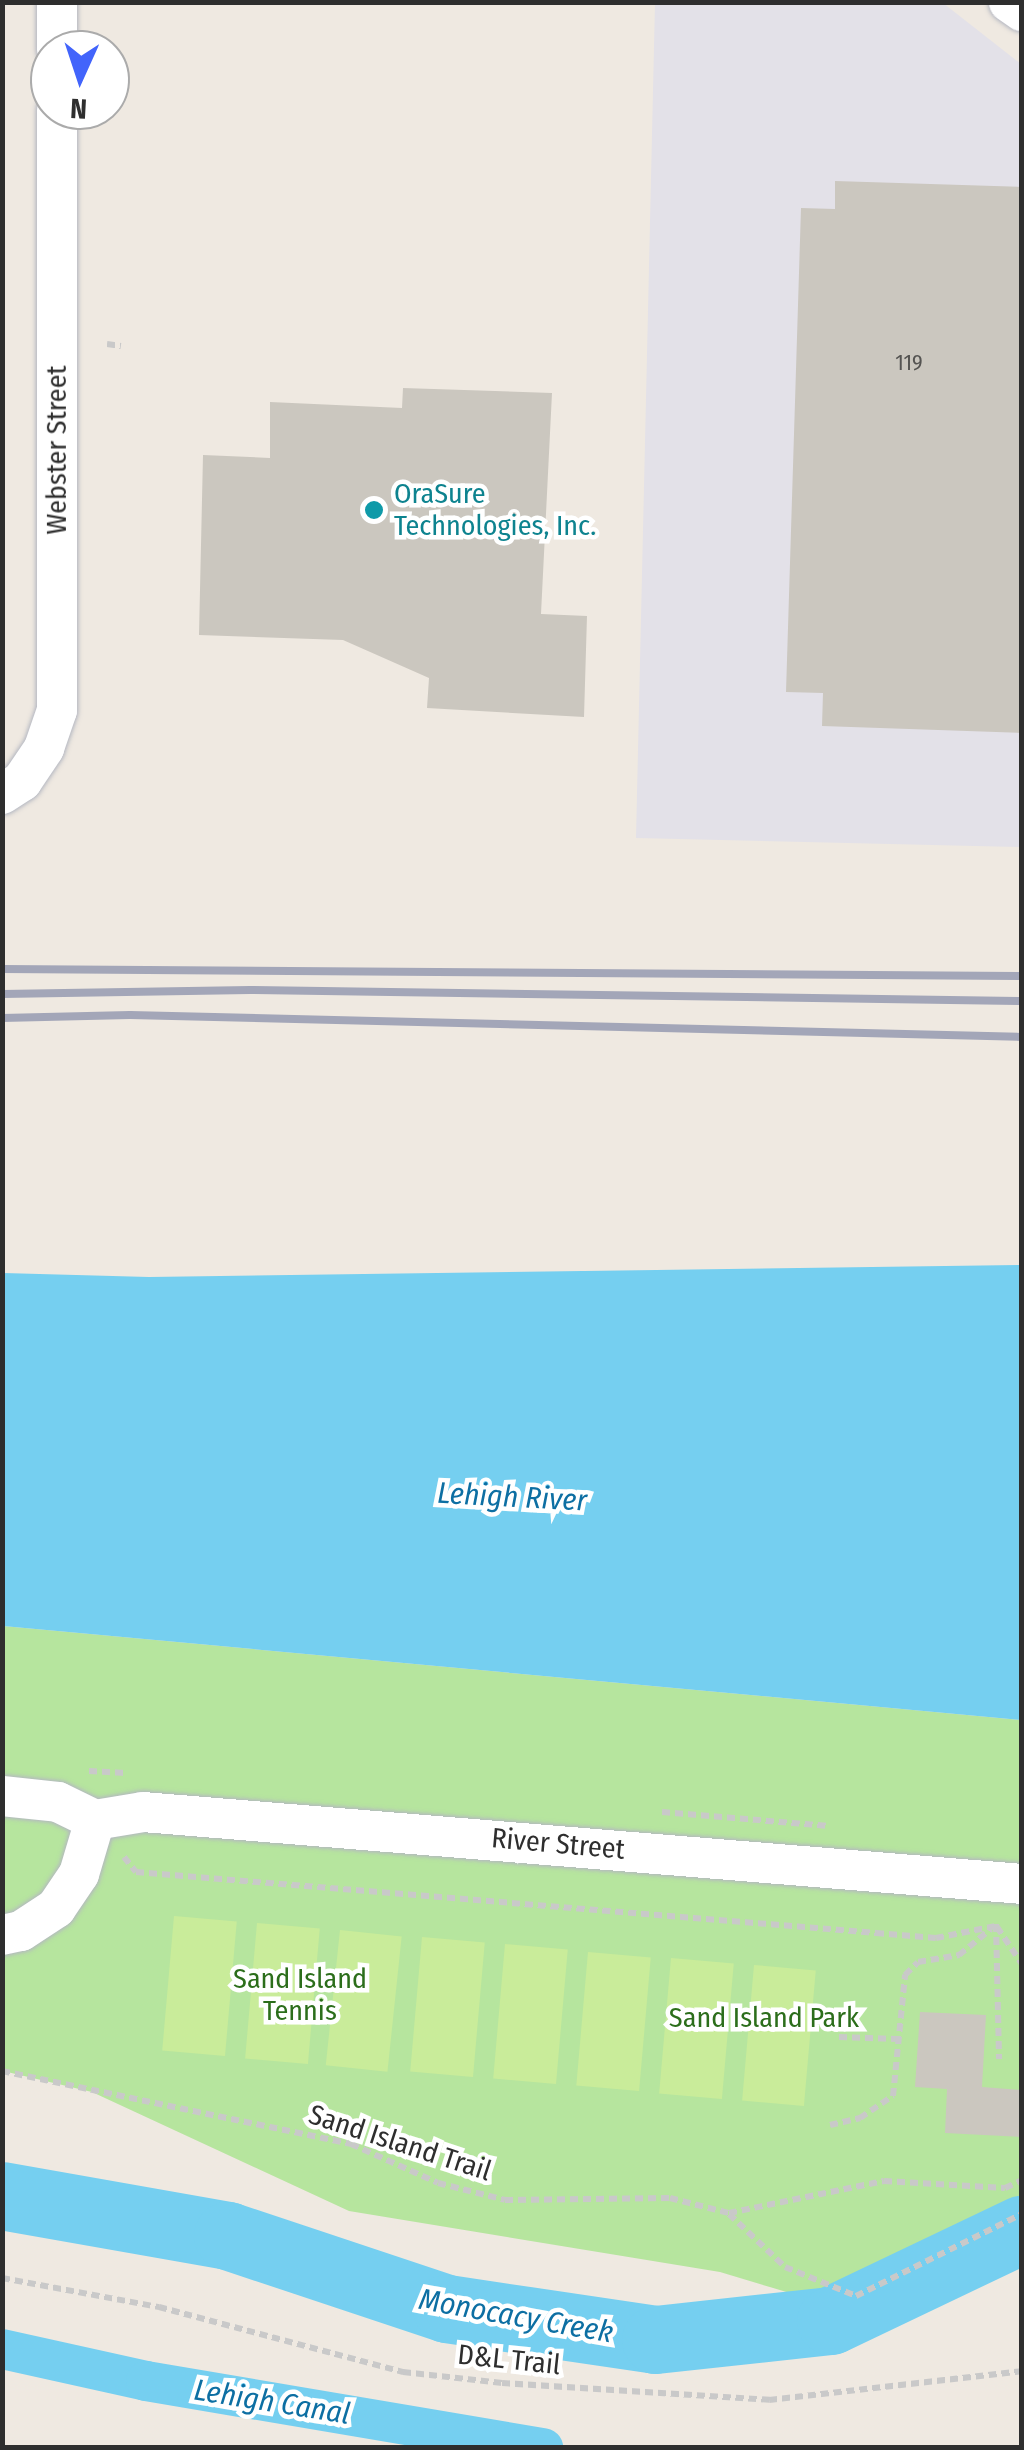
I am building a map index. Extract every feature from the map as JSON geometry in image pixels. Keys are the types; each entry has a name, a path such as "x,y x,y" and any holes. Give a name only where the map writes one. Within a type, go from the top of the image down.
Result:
{"street":[{"path":"56,2 56,30"},
{"path":"1009,2 1022,10"},
{"name":"Webster Street","path":"12,788 57,710 56,130"},
{"path":"2,1796 58,1802 95,1820 79,1874 56,1908 20,1931 2,1934"},
{"name":"River Street","path":"95,1820 143,1812 1010,1900"}],"path":[{"path":"107,344 121,346"},
{"path":"95,1820 136,1872 936,1938 996,1926"},
{"path":"830,2125 860,2118 893,2096 905,1975 918,1962 959,1955 996,1926 1010,1900"},
{"path":"996,1926 1022,1964"},
{"path":"996,1926 1000,2059"},
{"path":"839,2037 896,2039"},
{"name":"Sand Island Trail","path":"2,2071 351,2144 438,2183 505,2200 565,2194 670,2198 729,2214 884,2181 1005,2188 1022,2180"},
{"path":"729,2214 784,2268 856,2296 1022,2214"},
{"name":"D&L Trail","path":"2,2278 159,2307 403,2372 578,2390 769,2400 1022,2371"}],"shaded area":[{"path":"655,3 943,3 1021,64 1021,847 636,838"}],"green space":[{"name":"Sand Island Park","path":"3,1626 1021,1720 1021,2225 833,2306 720,2272 349,2211 92,2092 3,2071"},
{"path":"174,1916 237,1921 225,2056 162,2050"},
{"name":"Sand Island Tennis","path":"257,1923 320,1928 308,2064 245,2058"},
{"path":"340,1930 402,1936 387,2072 326,2065"},
{"path":"422,1937 485,1942 473,2077 410,2071"},
{"path":"505,1944 568,1949 556,2084 493,2078"},
{"path":"588,1952 651,1957 639,2091 576,2085"},
{"path":"671,1958 734,1963 722,2099 659,2093"},
{"path":"754,1965 816,1970 804,2106 742,2100"}],"water":[{"name":"Lehigh River","path":"1021,1265 1021,1720 3,1626 3,1273 149,1277"}],"building":[{"path":"835,181 1022,187 1022,733 822,726 823,693 786,692 801,208 835,209"},
{"name":"OraSure Technologies, Inc.","path":"403,388 552,393 541,614 587,616 584,717 427,708 429,678 343,640 199,635 203,455 270,458 270,402 402,408"},
{"path":"920,2012 986,2015 982,2087 1022,2090 1022,2137 945,2133 947,2089 915,2087"}],"waterway":[{"name":"Monocacy Creek","path":"2,2196 228,2236 447,2309 656,2340 831,2321 1022,2230"},
{"name":"Lehigh Canal","path":"2,2349 146,2381 543,2448"}],"railway":[{"path":"2,969 1022,976"},
{"path":"2,994 250,990 1022,1001"},
{"path":"2,1018 130,1015 1022,1037"}],"place":[{"name":"OraSure Technologies, Inc.","path":"374,510"}]}
